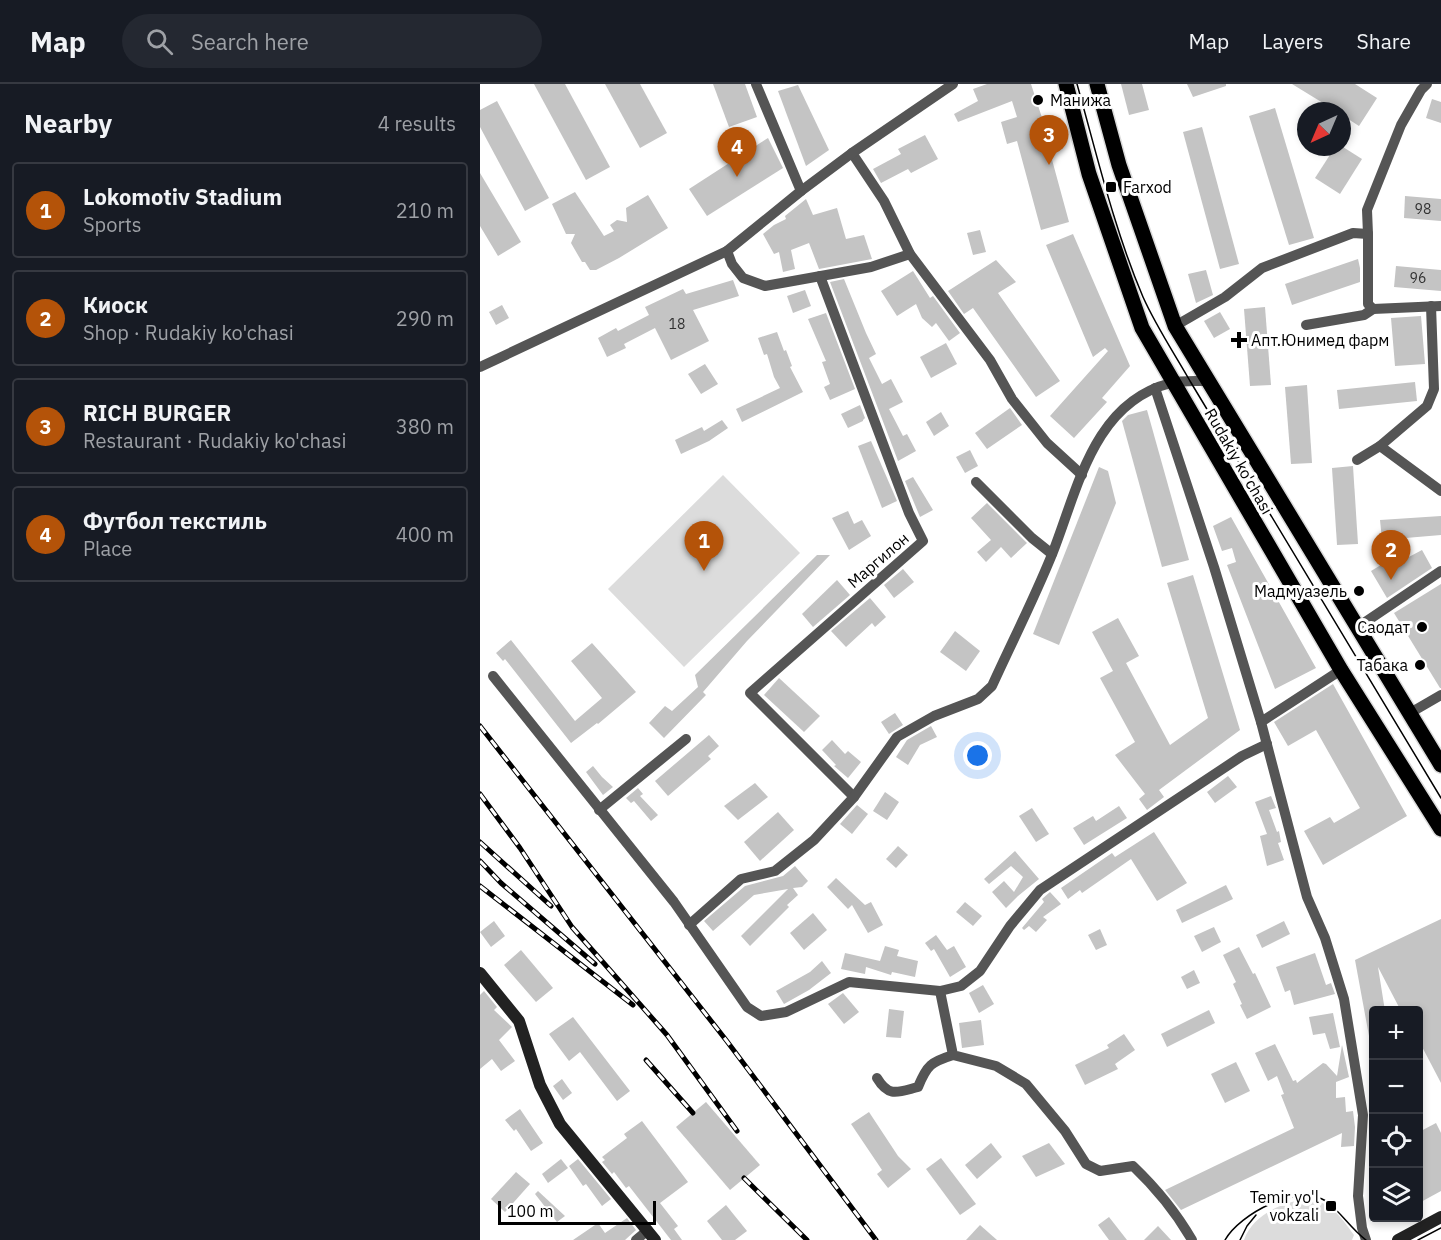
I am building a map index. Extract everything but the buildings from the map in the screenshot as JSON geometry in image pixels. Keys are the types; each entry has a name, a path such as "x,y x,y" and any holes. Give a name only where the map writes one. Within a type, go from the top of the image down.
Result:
{"main road":[{"name":"Rudakiy ko'chasi","path":"1066,84 1089,174 1142,328 1341,670 1441,829"},
{"name":"Rudakiy ko'chasi","path":"1097,84 1119,165 1175,326 1441,765"},
{"path":"480,973 519,1021 540,1085 560,1124 652,1235"},
{"path":"1398,1240 1441,1217"}],"street":[{"path":"756,84 801,190"},
{"path":"480,367 727,251 801,190 953,84"},
{"path":"1373,309 1368,304 1367,210 1401,125 1421,90 1427,84"},
{"path":"852,153 884,201 910,255 990,360 1012,399 1047,442 1082,475"},
{"path":"1175,326 1225,297 1262,268 1353,233 1368,234"},
{"path":"727,251 732,264 743,278 765,286 871,267 910,255"},
{"name":"Маргилон","path":"819,276 909,513 923,542 750,693 854,797"},
{"path":"1306,325 1364,315 1373,309 1436,306 1434,389 1427,406 1380,446 1358,460"},
{"path":"689,925 741,879 776,871 814,840 854,797 897,737 934,716 978,699 992,686 1052,554 1093,447 1106,426 1121,409 1155,388 1172,382 1208,381"},
{"path":"1155,388 1262,722 1307,897 1325,938 1344,999 1363,1115 1358,1196 1366,1240"},
{"path":"1380,446 1441,491"},
{"path":"976,482 1032,538 1052,554"},
{"path":"1358,627 1441,571"},
{"path":"1262,722 1341,670"},
{"path":"493,676 674,902 747,1007 761,1016 786,1012 849,982 940,991 961,986 980,971 1010,926 1040,890 1242,756 1267,744"},
{"path":"1410,713 1441,695"},
{"path":"599,810 686,739"},
{"path":"940,991 953,1055"},
{"path":"876,1078 883,1089 895,1093 918,1087 925,1071 934,1061 953,1055 996,1066 1026,1084 1065,1131 1086,1164 1100,1171 1133,1166 1192,1240"},
{"path":"636,1240 652,1235"}],"shaded area":[{"path":"723,475 800,553 684,667 608,589"},
{"path":"1307,1199 1322,1203 1334,1211 1354,1235 1352,1240 1244,1240 1254,1223 1270,1211 1288,1203"}],"tram line":[{"path":"1077,84 1115,218 1148,308 1441,798"},
{"path":"1225,1240 1232,1230 1256,1211 1270,1204 1300,1196 1314,1196 1326,1201 1366,1240"},
{"path":"1240,1240 1256,1215"},
{"path":"1418,1240 1441,1228"}],"railway":[{"path":"480,726 726,1040 876,1240"},
{"path":"480,794 520,848 572,927 667,1035 737,1131"},
{"path":"480,842 551,906"},
{"path":"480,861 501,883 595,964"},
{"path":"480,886 633,1005"},
{"path":"646,1060 693,1113"},
{"path":"744,1178 807,1240"}],"place":[{"name":"Манижа","path":"1038,100"},
{"name":"RICH BURGER","path":"1049,165"},
{"name":"Футбол текстиль","path":"737,177"},
{"name":"Farxod","path":"1111,187"},
{"name":"Апт.Юнимед фарм","path":"1239,340"},
{"name":"Lokomotiv Stadium","path":"704,571"},
{"name":"Киоск","path":"1391,580"},
{"name":"Мадмуазель","path":"1359,591"},
{"name":"Саодат","path":"1422,627"},
{"name":"Табака","path":"1420,665"},
{"name":"Temir yo'l vokzali","path":"1331,1206"}]}
